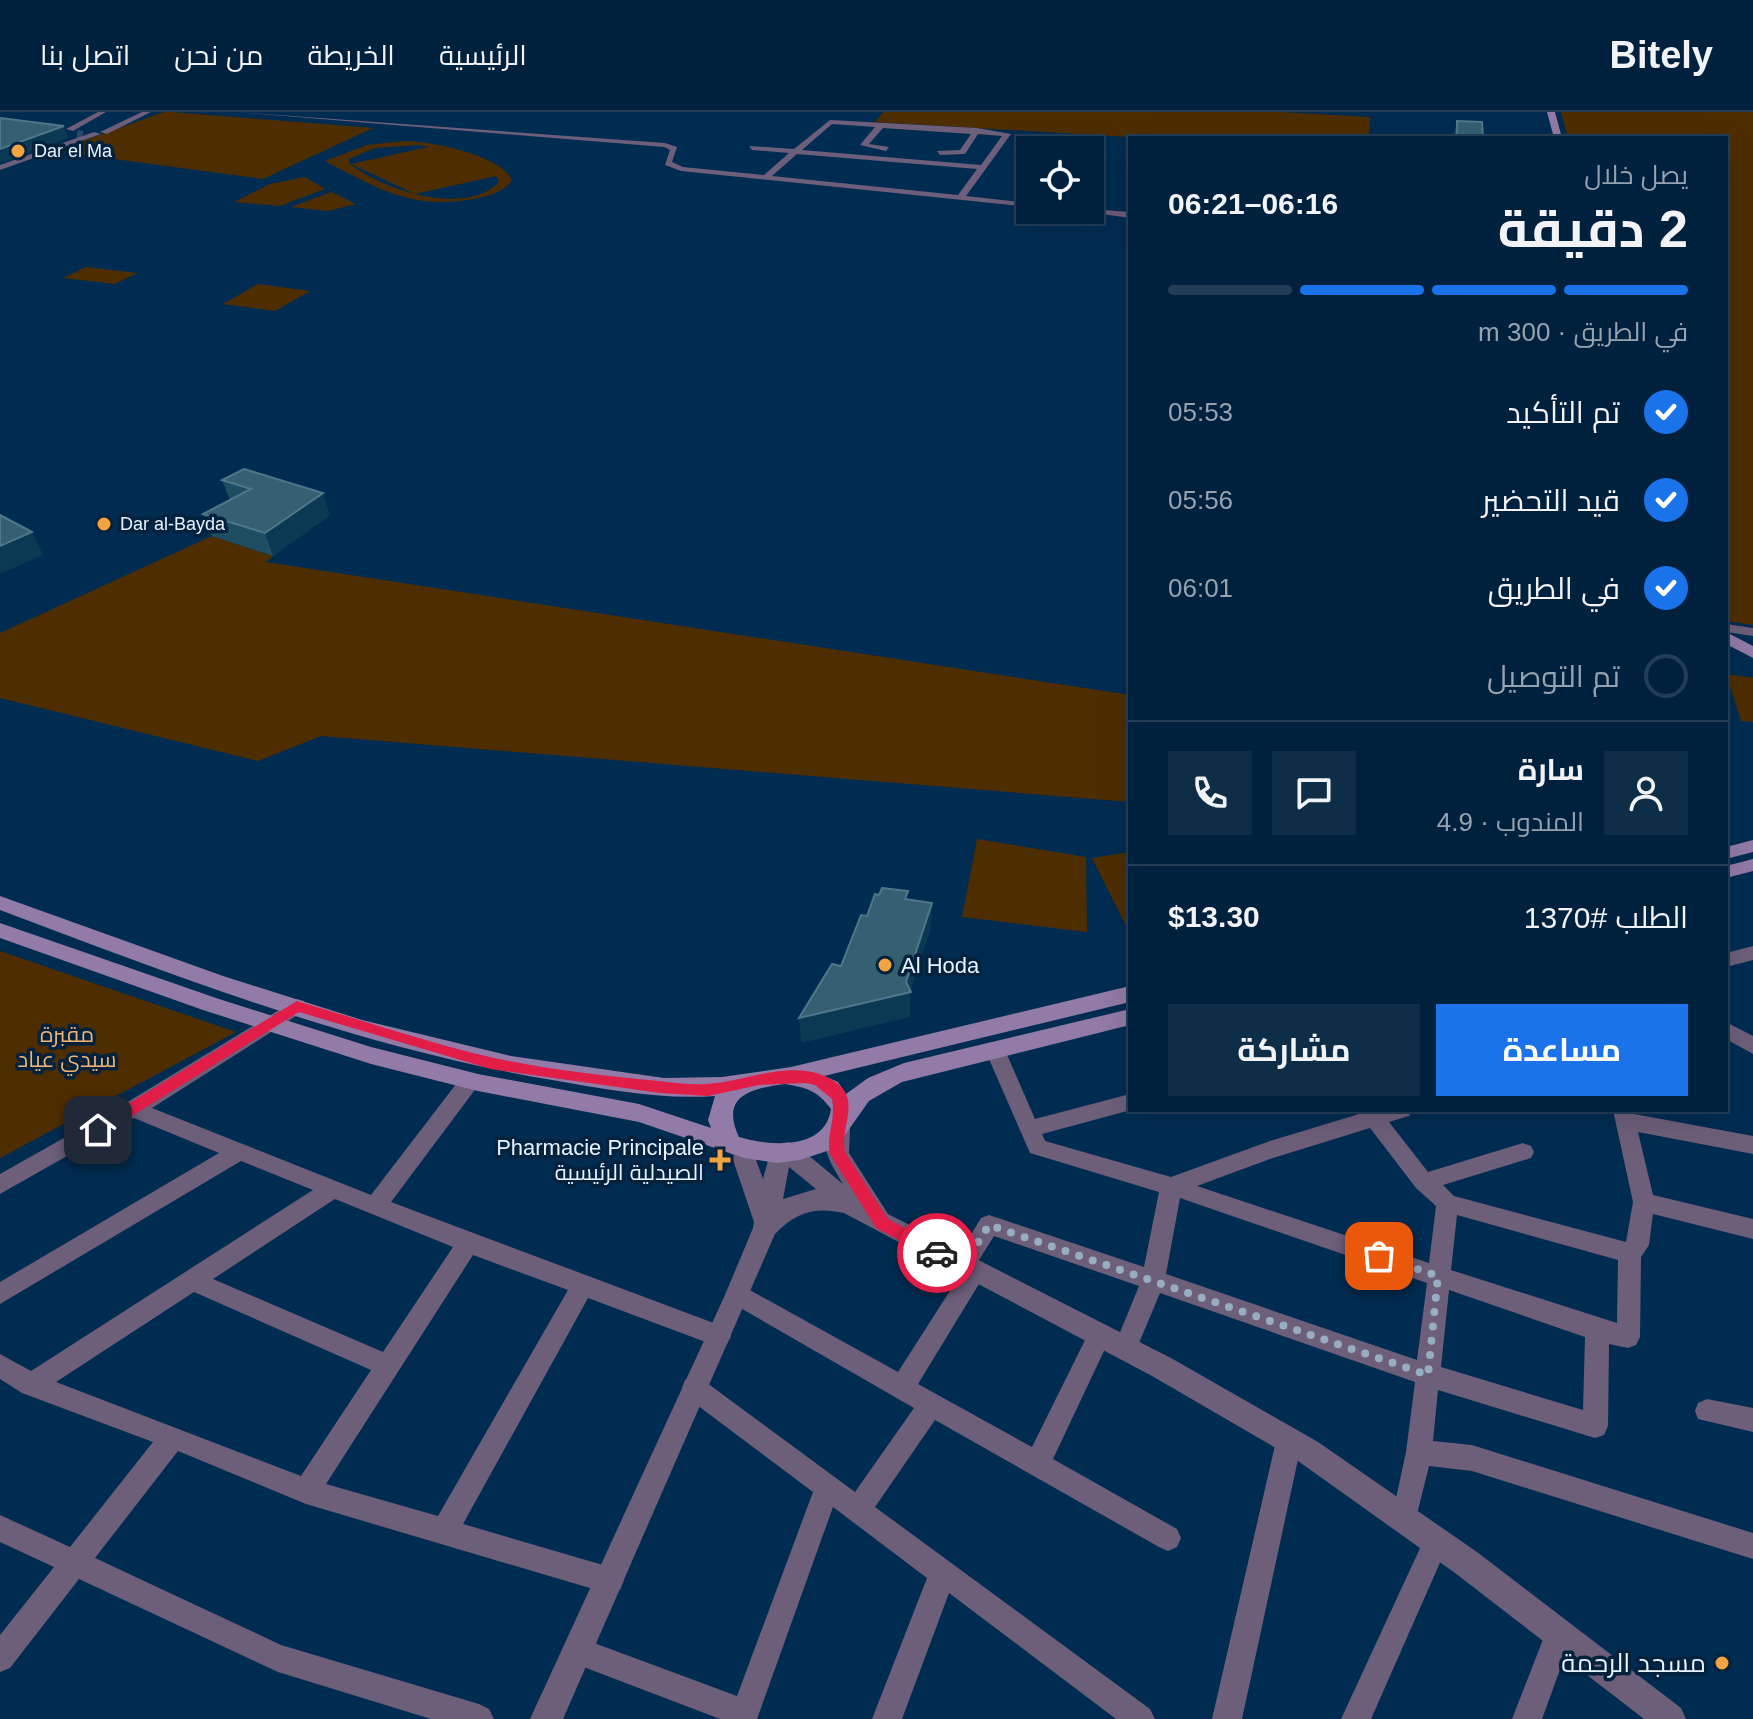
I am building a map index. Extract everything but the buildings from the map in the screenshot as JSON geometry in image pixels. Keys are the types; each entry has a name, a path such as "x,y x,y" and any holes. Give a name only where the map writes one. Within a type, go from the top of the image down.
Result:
{"main road":[{"path":"1551,112 1557,136"},
{"path":"1728,638 1753,653"},
{"path":"1728,852 1753,846"},
{"path":"1728,871 1753,865"},
{"path":"0,903 297,1006 491,1063 686,1090 783,1076 1128,994"},
{"path":"0,930 272,1024 470,1081 640,1114 735,1145 784,1152 818,1145 841,1124 851,1103 878,1081 1128,1017"},
{"path":"70,955 92,936"},
{"path":"783,1076 806,1077 831,1087 839,1096 841,1124"},
{"path":"735,1145 718,1120 720,1109 734,1089 746,1083"}],"street":[{"path":"0,168 103,112"},
{"path":"69,132 100,133 148,112"},
{"path":"239,112 665,145 674,149 668,162 676,168 1016,204"},
{"path":"765,178 827,122 1007,134 960,198"},
{"path":"881,125 864,145 962,152 977,130"},
{"path":"752,148 983,167"},
{"path":"898,160 906,150"},
{"path":"850,166 860,157"},
{"path":"912,172 920,162"},
{"path":"831,185 840,175"},
{"path":"895,191 903,181"},
{"path":"1104,212 1128,215"},
{"path":"1728,628 1753,632"},
{"path":"1728,959 1753,953"},
{"path":"0,1185 133,1109 297,1006"},
{"path":"1728,1030 1751,1043"},
{"path":"995,1050 1037,1147 1171,1186 1597,1330 1628,1337 1630,1253 1638,1245 1644,1202 1625,1115 1753,1145"},
{"path":"375,1206 470,1081"},
{"path":"1030,1129 1128,1103"},
{"path":"133,1109 331,1190 719,1336"},
{"path":"1171,1186 1370,1114 1424,1182 1447,1203 1630,1253"},
{"path":"841,1124 835,1142 845,1170 882,1223"},
{"path":"735,1145 756,1186 765,1228"},
{"path":"546,1719 738,1295 765,1228 784,1152 850,1204 882,1223 1126,1347 1289,1441 1437,1540 1670,1719"},
{"path":"1424,1182 1523,1152"},
{"path":"0,1294 237,1153"},
{"path":"1126,1347 1153,1280 1171,1186"},
{"path":"31,1385 331,1190"},
{"path":"765,1228 781,1210 803,1201 827,1198 850,1204"},
{"path":"1644,1202 1753,1229"},
{"path":"1405,1517 1419,1452 1447,1203"},
{"path":"902,1388 989,1225 1428,1375 1595,1426 1597,1330"},
{"path":"306,1491 468,1243"},
{"path":"191,1280 386,1365"},
{"path":"443,1533 583,1285"},
{"path":"738,1295 1168,1538"},
{"path":"1037,1464 1100,1334"},
{"path":"0,1365 31,1385 173,1437 306,1491 610,1580"},
{"path":"694,1388 1140,1719"},
{"path":"859,1508 931,1404"},
{"path":"1707,1411 1753,1420"},
{"path":"0,1658 173,1437"},
{"path":"1227,1719 1289,1441"},
{"path":"1419,1452 1472,1458 1753,1546"},
{"path":"578,1651 745,1714 828,1486"},
{"path":"0,1528 278,1658 479,1719"},
{"path":"1356,1719 1437,1540"},
{"path":"887,1719 943,1572"},
{"path":"1527,1719 1559,1634"}],"green space":[{"path":"164,112 373,128 263,179 55,151"},
{"path":"883,112 1281,112 1370,117 1369,136 1128,137 875,122"},
{"path":"1561,112 1753,112 1753,625 1728,621 1728,136 1567,136"},
{"path":"404,141 464,151 494,163 512,180 500,191 485,197 432,202 396,195 325,161 367,145","holes":["429,147 351,164 413,193 363,173 349,163 349,159 375,148","496,176 499,182 484,193 466,198 445,199 416,194"]},
{"path":"305,177 325,189 280,206 234,202 270,184"},
{"path":"331,192 356,204 328,211 291,207"},
{"path":"86,267 137,273 115,284 63,278"},
{"path":"258,284 310,291 275,311 223,304"},
{"path":"212,536 273,556 266,562 1128,695 1128,802 321,736 258,761 0,698 0,633"},
{"path":"1728,674 1753,678 1753,722 1741,721"},
{"path":"977,839 1086,857 1087,932 962,917"},
{"path":"1128,852 1128,930 1092,858"},
{"name":"مقبرة سيدي عياد","path":"0,951 236,1032 0,1158"}],"tunnel":[{"path":"77,134 83,135"}],"way so far":[{"path":"937,1253 963,1266 989,1225 1428,1375 1438,1276 1379,1256"}],"place":[{"name":"Dar el Ma","path":"18,151"},
{"name":"Dar al-Bayda","path":"104,524"},
{"name":"Al Hoda","path":"885,965"},
{"name":"Pharmacie Principale الصيدلية الرئيسية","path":"720,1160"},
{"name":"مسجد الرحمة","path":"1722,1663"}],"route":[{"path":"98,1130 297,1006 441,1051 491,1063 660,1087 708,1090 759,1079 806,1077 819,1080 839,1096 843,1118 835,1142 837,1154 882,1223 937,1253"}]}
